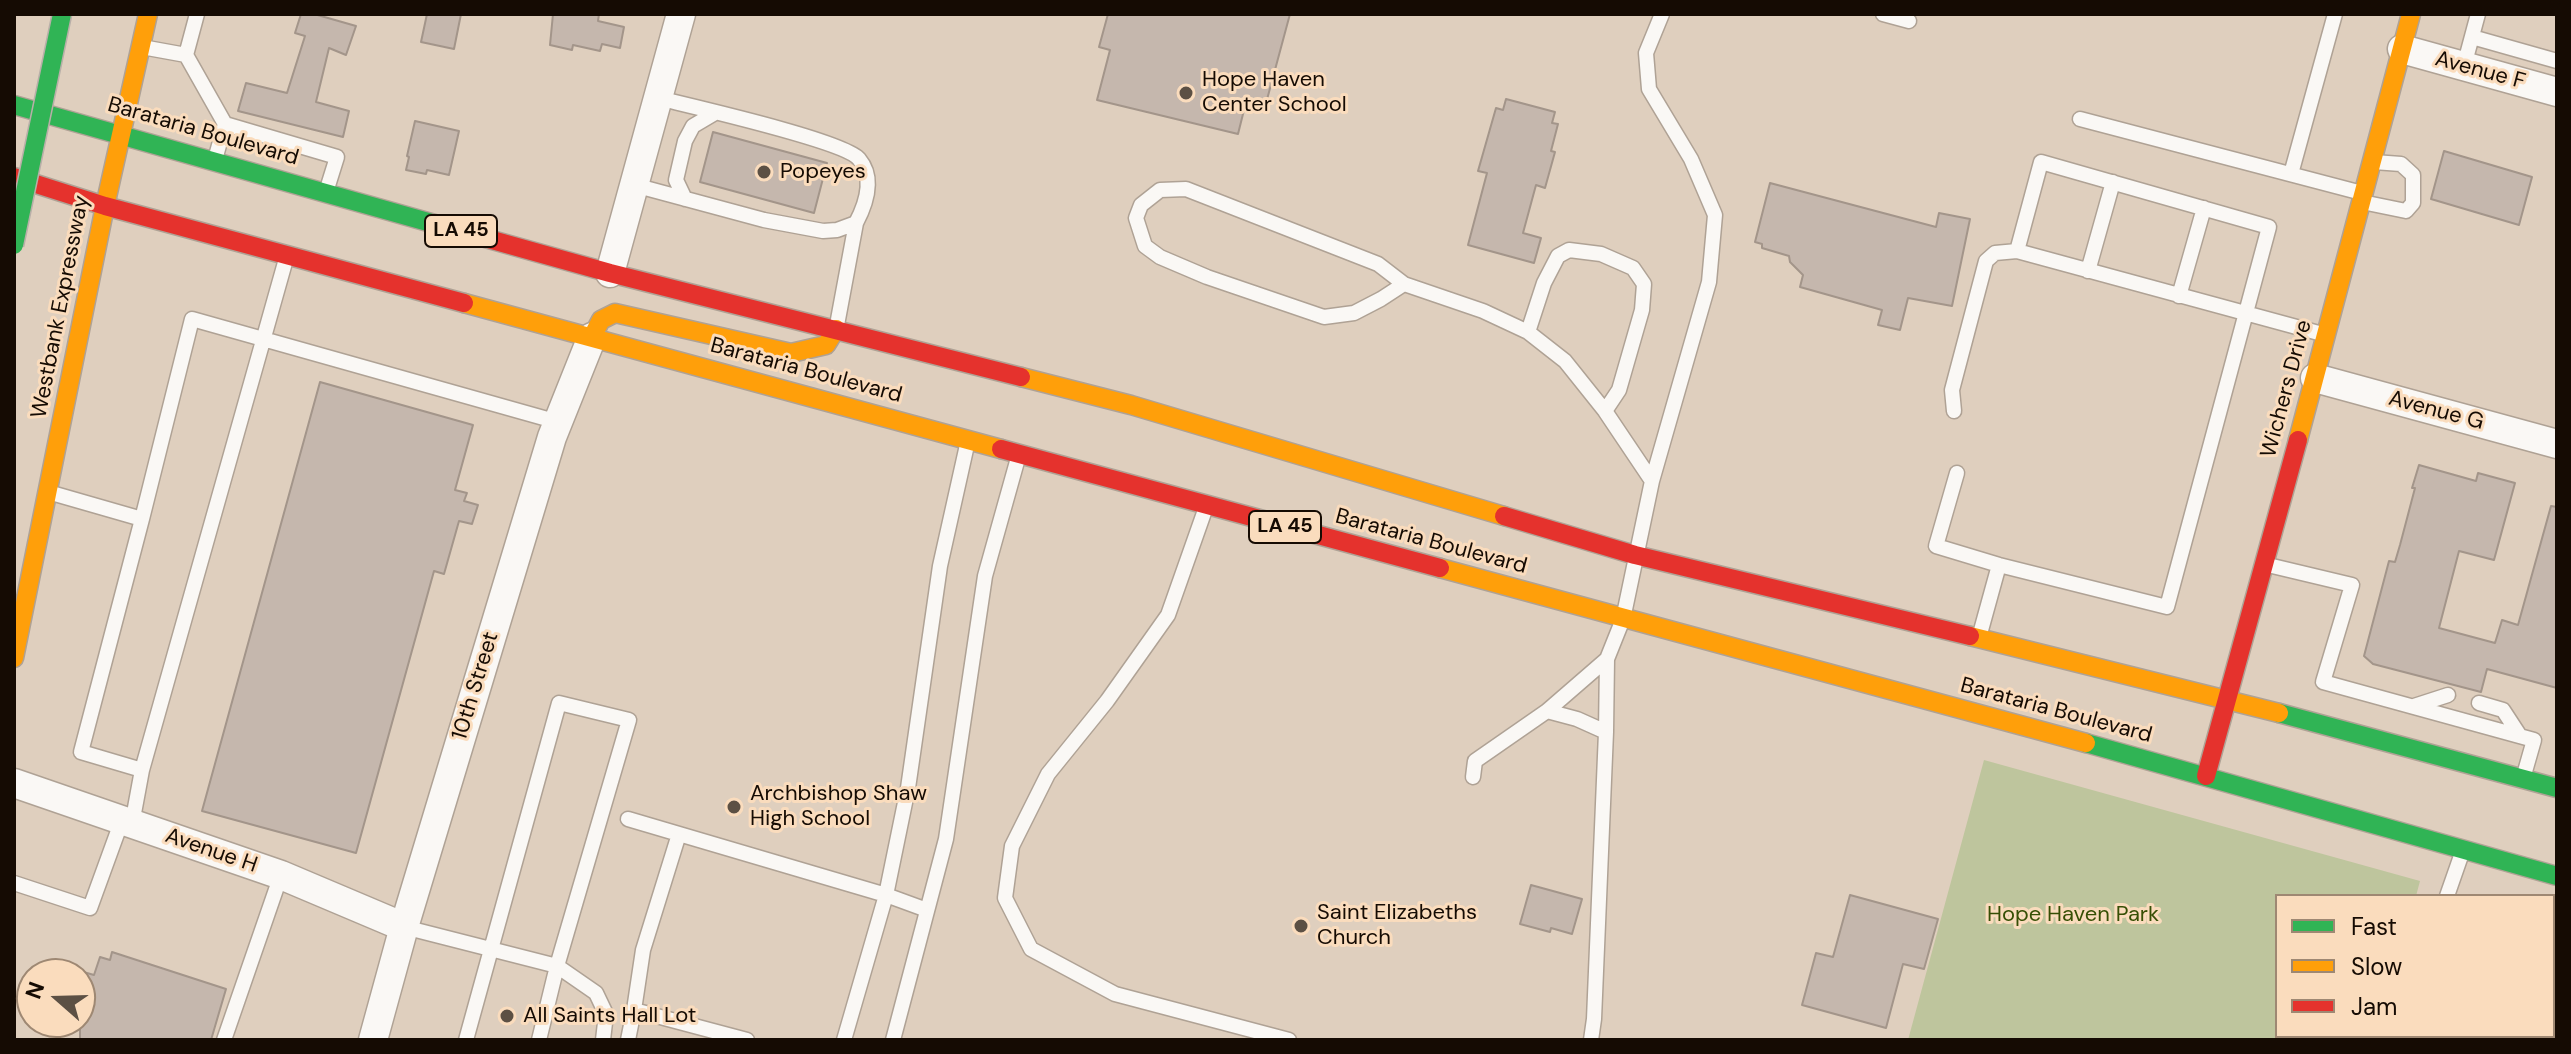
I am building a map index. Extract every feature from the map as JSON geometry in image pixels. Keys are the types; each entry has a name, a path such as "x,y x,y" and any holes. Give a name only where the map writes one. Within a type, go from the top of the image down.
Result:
{"main road":[{"path":"14,245 62,14"},
{"name":"Westbank Expressway","path":"14,658 105,206 148,14"},
{"name":"Wichers Drive","path":"2206,776 2411,14"},
{"name":"Barataria Boulevard","path":"14,105 326,192 604,278 836,329 1131,405 1635,555 2227,699 2557,788"},
{"name":"Barataria Boulevard","path":"14,177 105,206 2206,776 2557,876"},
{"path":"351,272 378,259"},
{"path":"592,337 604,315 615,313 791,353 826,345 836,329"}],"street":[{"path":"604,278 634,185 681,14"},
{"name":"Avenue F","path":"2402,49 2557,92"},
{"name":"10th Street","path":"373,1040 404,927 558,422 592,337"},
{"name":"Avenue G","path":"2315,378 2557,444"},
{"name":"Avenue H","path":"14,783 281,875 404,927"}],"lane":[{"path":"197,14 186,55 225,124 337,157 326,192"},
{"path":"1591,1040 1596,989 1607,659 1623,619 1652,481 1709,282 1715,215 1691,159 1649,89 1646,53 1662,14"},
{"path":"1883,14 1909,21"},
{"path":"2291,174 2335,14"},
{"path":"2464,66 2478,14"},
{"path":"2472,37 2557,61"},
{"path":"141,47 186,55"},
{"path":"658,98 830,143 858,156 867,172 868,191 856,223 836,329"},
{"path":"685,199 676,180 685,141 693,126 715,113"},
{"path":"2080,119 2291,174 2406,211 2413,203 2413,175 2401,164 2372,162"},
{"path":"215,160 225,124"},
{"path":"1957,473 1936,546 2167,607 2269,227 2041,162 2017,251"},
{"path":"2088,271 2113,182"},
{"path":"634,185 764,220 823,231 856,223"},
{"path":"1404,284 1354,313 1324,317 1207,277 1160,257 1145,246 1136,218 1141,205 1160,190 1186,189 1378,264 1404,284 1483,311 1528,332 1565,361 1605,411 1652,481"},
{"path":"2179,296 2204,208"},
{"path":"1528,332 1544,283 1558,256 1569,250 1601,254 1633,268 1644,284 1642,310 1619,390 1605,411"},
{"path":"1954,411 1952,390 1986,261 1995,253 2017,251 2326,335"},
{"path":"14,883 90,908 127,822 287,255"},
{"path":"142,770 81,752 192,319 558,422"},
{"path":"844,1040 886,895 908,788 940,566 968,441"},
{"path":"893,1040 946,839 985,576 1019,454"},
{"path":"48,492 142,519"},
{"path":"1206,505 1168,615 1107,701 1048,774 1012,846 1005,898 1031,949 1115,994 1289,1040"},
{"path":"2264,564 2352,585 2323,682 2534,740 2523,779"},
{"path":"1979,639 1999,565"},
{"path":"1473,777 1475,761 1547,711 1607,659"},
{"path":"2412,707 2448,695"},
{"path":"466,1040 559,703 629,720 557,966 539,1040"},
{"path":"2479,703 2503,710 2520,736"},
{"path":"1547,711 1577,719 1606,732"},
{"path":"628,819 886,895 927,910"},
{"path":"628,1040 643,950 679,834"},
{"path":"2448,894 2463,849"},
{"path":"224,1040 281,875"},
{"path":"404,927 557,966 596,993 606,1014 603,1040"},
{"path":"634,1010 747,1040"}],"green space":[{"name":"Hope Haven Park","path":"1984,760 2420,881 2417,894 2275,894 2275,1038 2378,1040 1908,1040"}],"building":[{"path":"301,14 314,14 356,26 346,55 329,48 316,102 349,111 343,137 238,111 246,83 287,93 305,36 295,33"},
{"path":"427,14 461,14 454,49 421,42"},
{"path":"553,14 599,14 598,21 624,27 620,48 602,44 600,51 573,45 572,50 550,45"},
{"path":"1108,14 1290,14 1265,107 1246,102 1238,134 1097,100 1110,50 1099,47"},
{"path":"1506,99 1555,112 1552,123 1558,124 1551,151 1555,152 1545,188 1536,185 1523,233 1541,238 1534,263 1468,245 1487,173 1478,171 1496,108 1503,110"},
{"path":"415,121 459,131 449,175 427,170 426,174 406,170"},
{"name":"Popeyes","path":"713,132 827,163 814,213 700,182"},
{"path":"2444,151 2532,177 2519,225 2431,199"},
{"path":"1770,183 1936,227 1939,213 1970,219 1952,306 1908,298 1900,330 1878,325 1882,310 1800,287 1803,275 1790,262 1789,256 1762,248 1762,244 1755,242"},
{"path":"320,382 473,425 455,490 467,493 464,501 478,505 472,524 459,521 444,574 434,571 356,853 202,811"},
{"path":"2419,465 2476,481 2478,473 2515,483 2494,560 2459,551 2439,628 2495,643 2502,620 2518,625 2551,506 2557,507 2557,688 2487,669 2481,692 2373,664 2364,656 2389,561 2395,562 2400,545"},
{"path":"1531,885 1582,899 1572,934 1520,924"},
{"path":"1850,895 1938,919 1924,969 1903,964 1886,1028 1802,1005 1816,953 1833,957"},
{"path":"112,952 226,989 211,1040 80,1040 96,1038 96,969 100,957 110,960"}],"traffic: fast":[{"path":"14,245 62,14"},
{"path":"14,105 442,226"},
{"path":"2279,713 2557,788"},
{"path":"2086,743 2557,876"}],"traffic: slow":[{"path":"14,658 105,206 148,14"},
{"path":"2298,440 2411,14"},
{"path":"464,303 1001,449"},
{"path":"593,335 601,320 615,313 791,353 826,345 836,329"},
{"path":"1021,377 1131,405 1504,516"},
{"path":"1440,568 2086,743"},
{"path":"1970,636 2279,713"}],"traffic: jam":[{"path":"14,177 105,206 464,303"},
{"path":"442,226 610,273 1021,377"},
{"path":"2206,776 2298,440"},
{"path":"1001,449 1440,568"},
{"path":"1504,516 1635,555 1970,636"}],"place":[{"name":"Hope Haven Center School","path":"1186,93"},
{"name":"Popeyes","path":"764,172"},
{"name":"Archbishop Shaw High School","path":"734,807"},
{"name":"Saint Elizabeths Church","path":"1301,926"},
{"name":"All Saints Hall Lot","path":"507,1016"}]}
